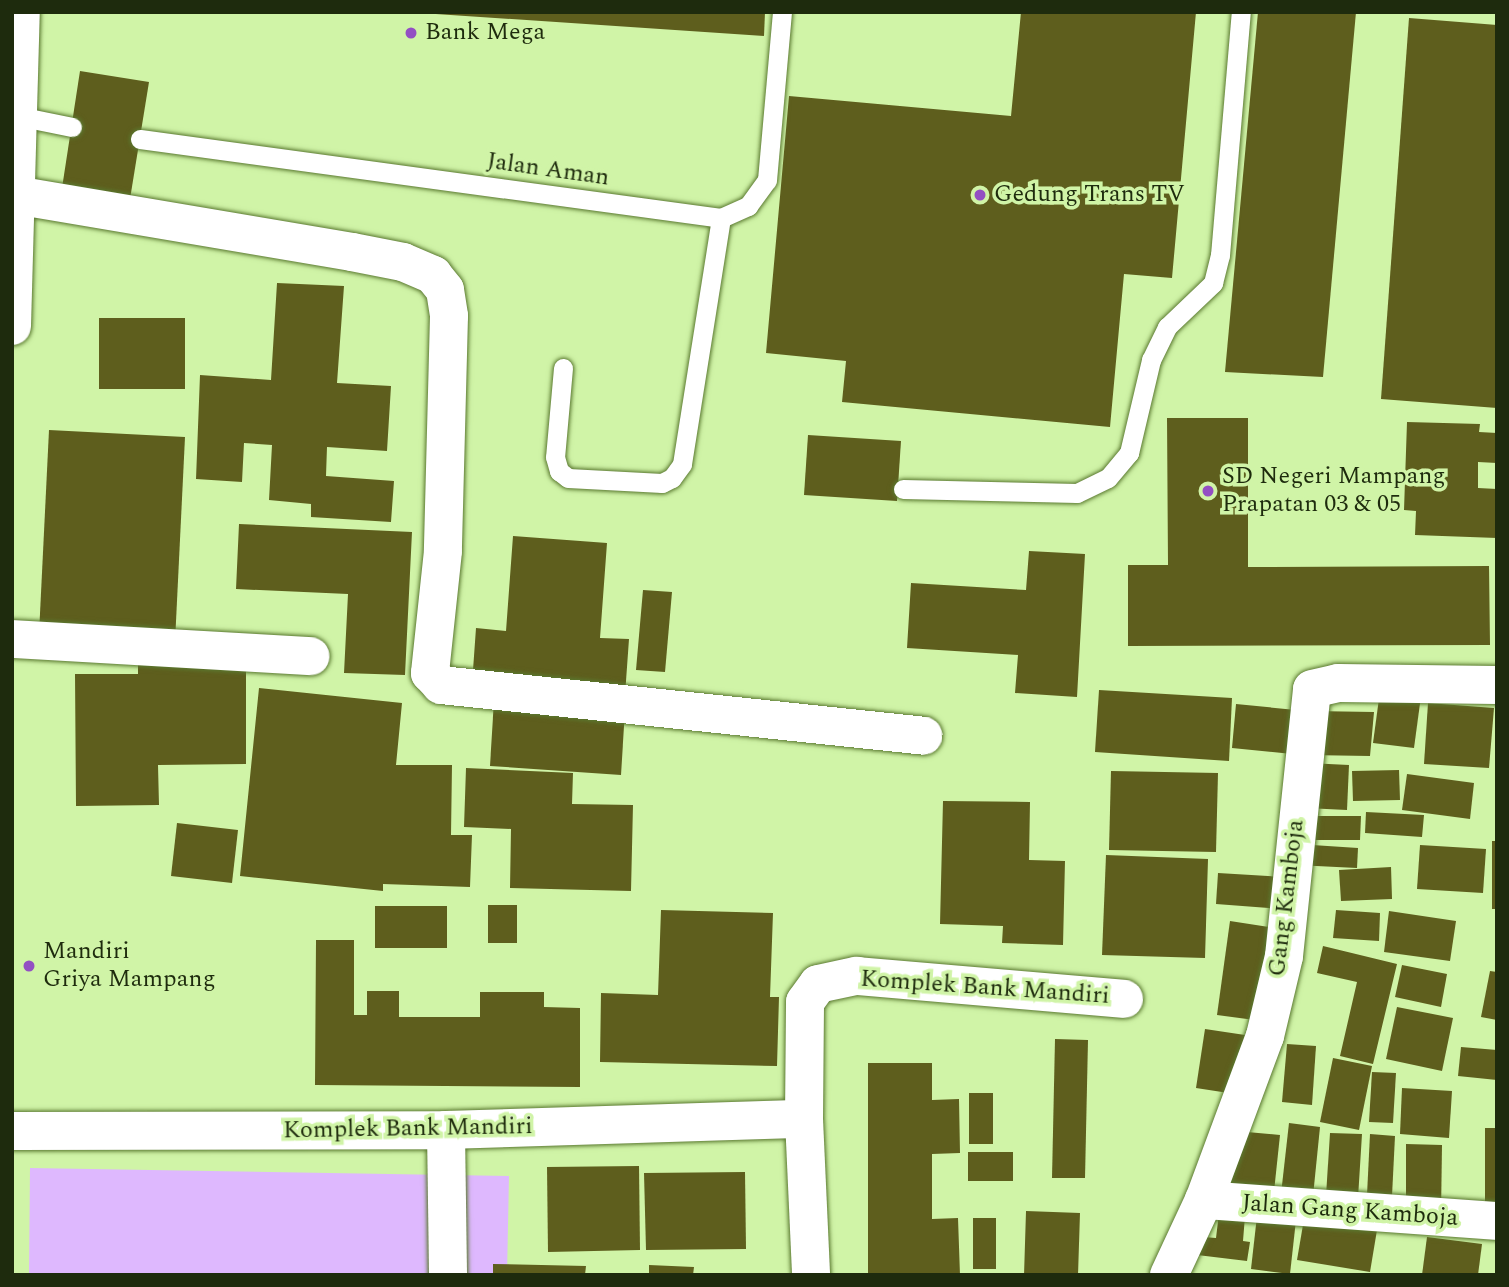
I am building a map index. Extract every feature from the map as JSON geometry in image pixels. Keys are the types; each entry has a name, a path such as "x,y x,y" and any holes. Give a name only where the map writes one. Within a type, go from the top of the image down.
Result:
{"street":[{"path":"12,326 20,12"},
{"path":"15,195 365,254 403,262 433,275 444,290 449,316 443,551 430,673 441,685 923,736"},
{"path":"12,639 311,656"},
{"name":"Gang Kamboja","path":"1169,1275 1204,1200 1265,1036 1284,956 1312,688 1338,683 1497,685"},
{"name":"Komplek Bank Mandiri","path":"811,1275 804,1119 805,1002 818,984 857,976 1124,999"},
{"name":"Komplek Bank Mandiri","path":"12,1131 446,1130 804,1119"},
{"path":"446,1130 448,1275"},
{"name":"Jalan Gang Kamboja","path":"1204,1200 1497,1221"}],"lane":[{"path":"563,368 555,457 559,471 568,478 662,483 673,478 682,464 721,218 748,206 767,180 782,12"},
{"path":"904,489 1077,493 1108,478 1129,453 1156,349 1167,327 1213,283 1220,255 1241,12"},
{"path":"19,116 72,127"},
{"name":"Jalan Aman","path":"140,139 721,218"}],"shaded area":[{"path":"30,1168 509,1176 507,1275 29,1275"}],"building":[{"path":"406,12 765,12 764,36"},
{"name":"Gedung Trans TV","path":"1021,12 1196,12 1172,278 1124,274 1110,427 842,402 846,361 766,353 789,96 1011,116"},
{"path":"1258,12 1356,12 1323,377 1225,372"},
{"path":"1409,18 1497,25 1497,408 1381,399"},
{"path":"80,71 149,82 130,199 62,188"},
{"path":"277,283 344,286 337,383 391,386 387,451 327,447 326,476 394,481 391,522 311,517 311,504 269,500 272,445 244,443 242,482 196,479 200,375 271,380"},
{"path":"99,318 185,318 185,389 99,389"},
{"name":"SD Negeri Mampang Prapatan 03 & 05","path":"1167,418 1248,418 1248,567 1489,566 1490,645 1128,646 1128,565 1168,565"},
{"path":"1407,422 1480,424 1479,432 1497,433 1497,463 1478,462 1478,488 1497,489 1497,538 1415,535 1416,511 1404,510"},
{"path":"49,430 185,437 175,642 39,634"},
{"path":"808,435 901,441 897,501 804,495"},
{"path":"239,524 412,532 405,675 344,673 348,594 236,589"},
{"path":"513,536 607,543 600,638 629,639 625,695 472,684 476,628 506,631"},
{"path":"1029,551 1085,554 1077,697 1015,693 1018,655 907,648 911,583 1026,590"},
{"path":"643,590 672,592 665,672 636,670"},
{"path":"246,661 246,764 158,765 159,805 76,806 75,674 138,674 138,662"},
{"path":"259,688 402,703 396,765 452,765 451,835 472,835 470,887 383,884 383,891 240,876"},
{"path":"1099,690 1232,698 1229,761 1095,752"},
{"path":"1380,691 1421,696 1414,748 1373,743"},
{"path":"494,700 625,710 621,775 490,766"},
{"path":"1428,703 1494,708 1489,768 1424,764"},
{"path":"1236,704 1306,711 1302,755 1232,748"},
{"path":"1312,711 1374,712 1370,756 1308,755"},
{"path":"1308,763 1349,765 1347,810 1306,808"},
{"path":"466,768 573,773 572,804 633,805 631,891 510,888 511,829 464,827"},
{"path":"1399,770 1400,800 1353,801 1352,771"},
{"path":"1111,771 1218,773 1216,852 1109,850"},
{"path":"1407,774 1474,783 1470,819 1402,810"},
{"path":"943,801 1030,802 1029,860 1065,861 1063,945 1002,943 1003,926 940,924"},
{"path":"1366,812 1424,815 1422,837 1365,833"},
{"path":"1301,816 1361,816 1360,840 1301,840"},
{"path":"177,823 238,830 232,883 171,876"},
{"path":"1492,841 1497,841 1497,909 1492,909"},
{"path":"1297,844 1358,848 1357,868 1296,865"},
{"path":"1420,845 1486,849 1483,893 1417,889"},
{"path":"1106,855 1208,859 1205,958 1102,955"},
{"path":"1391,867 1392,899 1341,901 1339,870"},
{"path":"1218,873 1284,877 1282,909 1216,904"},
{"path":"488,905 517,905 517,943 488,943"},
{"path":"375,906 447,906 447,948 375,948"},
{"path":"661,910 773,913 770,997 779,997 777,1066 600,1062 601,993 658,995"},
{"path":"1336,910 1380,913 1379,941 1333,938"},
{"path":"1389,911 1456,921 1450,961 1384,952"},
{"path":"1230,921 1276,928 1262,1021 1217,1015"},
{"path":"316,940 354,940 354,1015 367,1015 367,991 399,991 399,1017 480,1017 480,992 544,992 544,1007 580,1008 580,1087 315,1085"},
{"path":"1323,946 1397,964 1373,1064 1340,1056 1357,982 1317,973"},
{"path":"1402,965 1447,974 1441,1007 1395,997"},
{"path":"1490,971 1497,972 1497,1020 1481,1017"},
{"path":"1397,1007 1453,1018 1442,1071 1386,1059"},
{"path":"1205,1029 1245,1035 1235,1094 1196,1088"},
{"path":"1055,1039 1088,1040 1085,1178 1052,1178"},
{"path":"1287,1044 1316,1046 1312,1105 1282,1102"},
{"path":"1461,1047 1497,1050 1497,1080 1458,1076"},
{"path":"1333,1058 1372,1066 1359,1130 1320,1122"},
{"path":"868,1063 932,1063 932,1100 959,1099 960,1153 932,1154 932,1219 958,1218 960,1275 868,1275"},
{"path":"1372,1072 1396,1073 1393,1123 1369,1122"},
{"path":"1402,1088 1452,1091 1449,1138 1400,1134"},
{"path":"969,1093 993,1093 993,1144 969,1144"},
{"path":"1289,1123 1320,1127 1312,1206 1280,1203"},
{"path":"1485,1128 1497,1128 1497,1209 1485,1209"},
{"path":"1236,1131 1280,1135 1273,1201 1226,1194"},
{"path":"1330,1133 1362,1134 1358,1198 1326,1196"},
{"path":"1370,1134 1395,1136 1392,1196 1367,1195"},
{"path":"1406,1144 1442,1145 1441,1214 1406,1213"},
{"path":"968,1152 1013,1152 1013,1181 968,1181"},
{"path":"639,1166 640,1250 548,1252 547,1167"},
{"path":"745,1172 746,1249 646,1250 644,1173"},
{"path":"1026,1211 1080,1213 1078,1275 1024,1275"},
{"path":"1219,1213 1245,1216 1243,1241 1250,1242 1247,1261 1189,1254 1191,1236 1216,1238"},
{"path":"1257,1216 1296,1220 1290,1274 1251,1269"},
{"path":"973,1218 996,1218 996,1269 973,1269"},
{"path":"1304,1219 1377,1230 1370,1272 1297,1260"},
{"path":"1427,1237 1482,1244 1478,1275 1422,1275"},
{"path":"493,1264 586,1266 585,1275 493,1275"},
{"path":"649,1265 694,1267 693,1275 649,1275"}],"place":[{"name":"Bank Mega","path":"411,33"},
{"name":"Gedung Trans TV","path":"980,195"},
{"name":"SD Negeri Mampang Prapatan 03 & 05","path":"1208,491"},
{"name":"Mandiri Griya Mampang","path":"29,966"}]}
